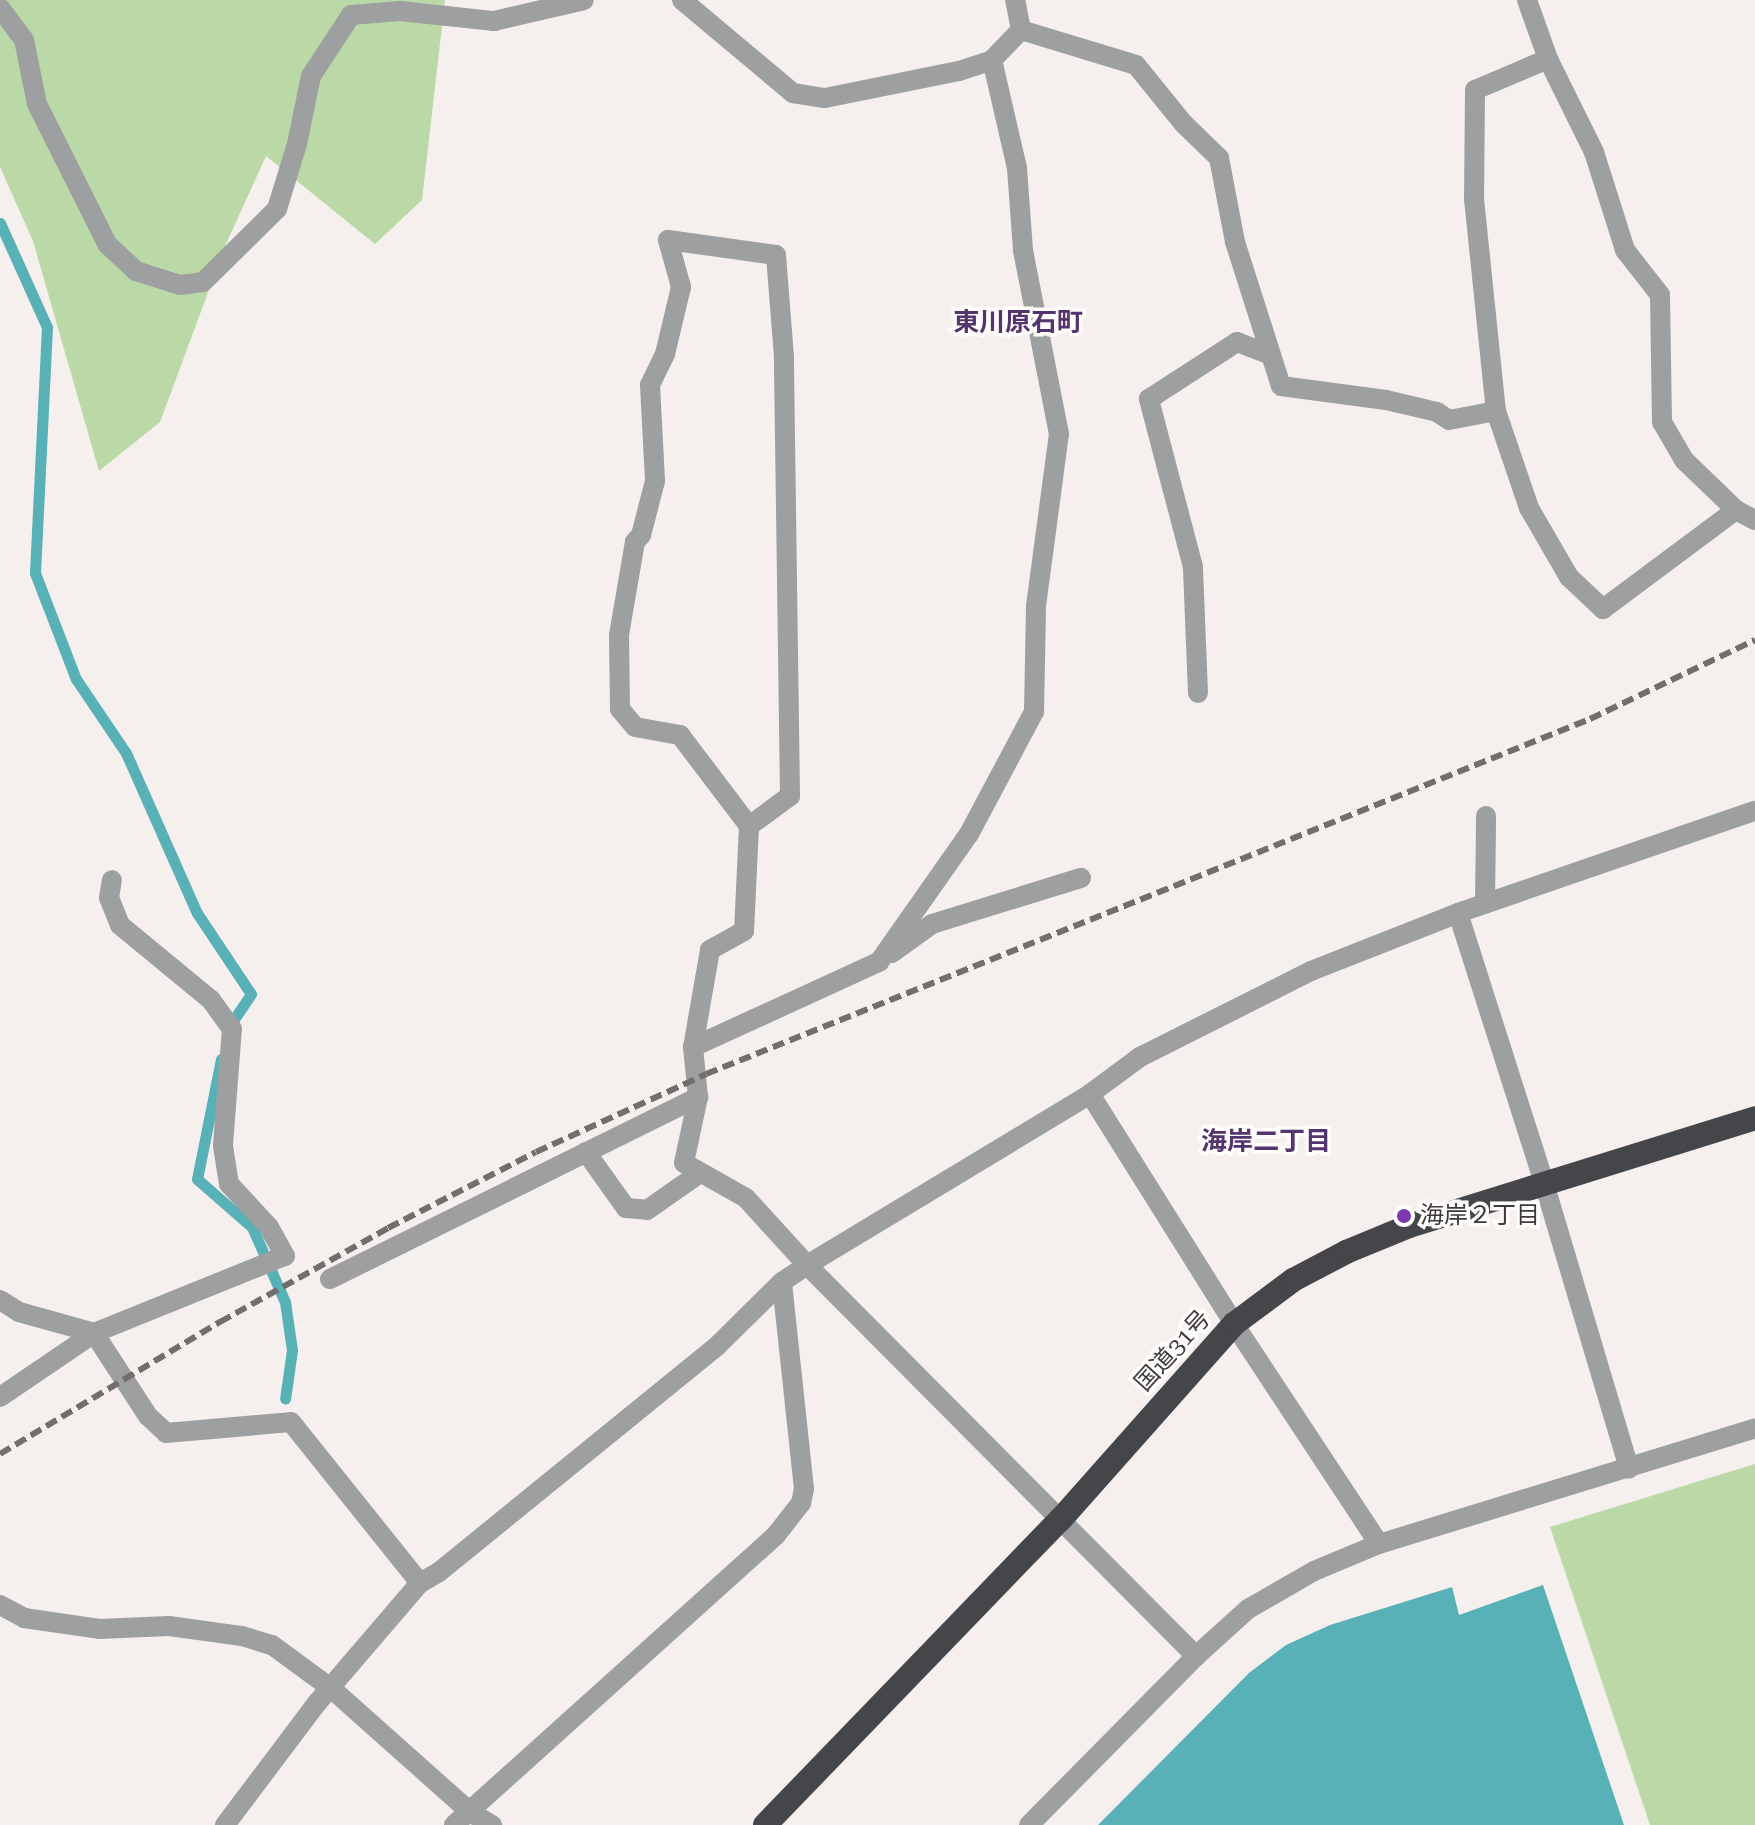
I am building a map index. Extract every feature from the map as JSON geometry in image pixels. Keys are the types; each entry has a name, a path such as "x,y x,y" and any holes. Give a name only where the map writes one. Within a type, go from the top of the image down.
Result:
{"highway":[{"name":"国道31号","path":"765,1825 1061,1519 1234,1324 1293,1280 1346,1252 1409,1226 1755,1118"}],"street":[{"path":"0,8 24,40 37,104 107,244 136,271 180,285 203,282 277,209 297,144 311,76 351,15 400,11 494,21 584,0"},
{"path":"682,0 793,93 825,98 959,71 992,60 1021,30"},
{"path":"1015,0 1021,30"},
{"path":"1527,0 1548,59 1594,152 1625,250 1660,295 1662,422 1684,460 1736,510 1755,520"},
{"path":"1021,30 1136,65 1183,123 1219,158 1235,242 1281,386 1386,400 1437,412 1449,420 1496,411"},
{"path":"1548,59 1475,90 1474,199 1496,411 1529,508 1569,577 1603,609 1736,510"},
{"path":"879,962 969,834 1034,712 1036,606 1059,434 1023,250 1017,168 992,60"},
{"path":"749,826 790,796 784,357 776,255 668,240 681,287 665,354 650,385 655,481 641,535 635,542 619,635 620,709 635,727 680,735 749,826 744,931 710,950 693,1047 698,1097 684,1163 746,1198 807,1265 1196,1656"},
{"path":"1198,693 1193,567 1149,399 1237,342 1269,354"},
{"path":"225,1825 317,1703 420,1583 439,1572 717,1346 782,1282 807,1265 1090,1094 1140,1057 1311,971 1458,913 1755,811"},
{"path":"1485,904 1486,816"},
{"path":"693,1047 879,962 932,924 1081,878"},
{"path":"0,1397 94,1333 285,1256 269,1227 229,1184 223,1145 232,1029 211,1000 120,925 109,898 112,880"},
{"path":"1458,913 1544,1183 1629,1469"},
{"path":"1090,1094 1234,1324 1379,1544"},
{"path":"330,1279 698,1097"},
{"path":"586,1152 626,1208 647,1210 700,1173"},
{"path":"462,1818 776,1535 801,1503 804,1489 782,1282"},
{"path":"0,1300 19,1312 94,1333 148,1416 166,1433 291,1422 420,1583"},
{"path":"1029,1825 1196,1656 1248,1609 1314,1571 1379,1544 1755,1428"},
{"path":"0,1605 24,1618 99,1629 169,1626 242,1636 272,1645 332,1689 462,1818 492,1825"}],"green space":[{"path":"0,0 445,0 422,200 375,244 266,156 226,244 160,422 99,471 33,241 0,167"},
{"path":"1755,1464 1755,1825 1650,1825 1550,1527"}],"water":[{"path":"1543,1585 1624,1825 1098,1825 1249,1673 1286,1645 1330,1625 1452,1587 1459,1615"}],"waterway":[{"path":"0,223 47,327 35,573 76,679 126,753 197,913 251,994 229,1027"},
{"path":"221,1059 197,1179 252,1227 285,1302 292,1350 285,1399"}],"railway":[{"path":"0,1454 220,1322 388,1228 536,1152 706,1074 1590,719 1755,640"}],"place":[{"name":"海岸２丁目","path":"1404,1216"}],"district":[{"name":"東川原石町","path":"1018,323"},
{"name":"海岸二丁目","path":"1266,1142"}]}
